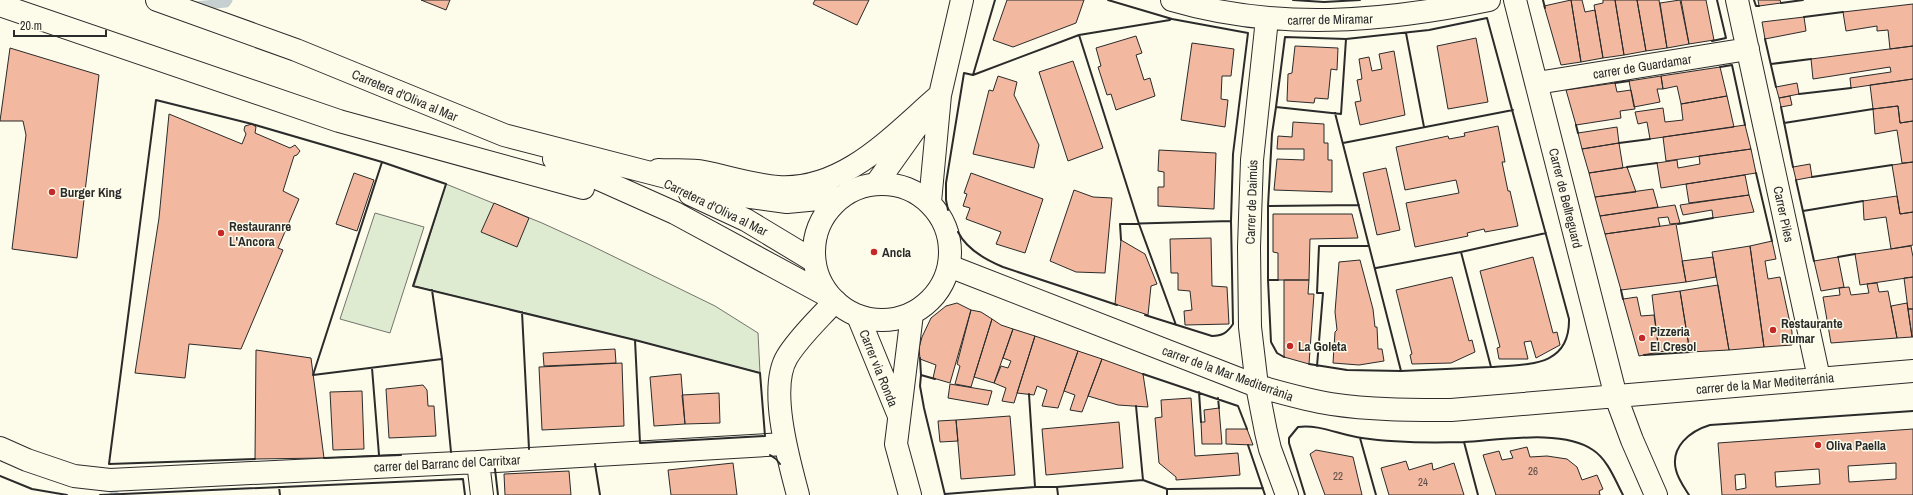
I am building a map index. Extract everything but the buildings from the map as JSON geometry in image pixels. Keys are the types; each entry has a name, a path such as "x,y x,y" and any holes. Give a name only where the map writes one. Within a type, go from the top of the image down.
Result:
{"street":[{"name":"Carretera d'Oliva al Mar","path":"156,0 296,50 504,135 736,195 761,200 787,202 840,197"},
{"path":"930,202 940,95 962,0"},
{"name":"carrer de Miramar","path":"1172,0 1197,7 1267,19 1368,19 1444,10 1489,0"},
{"name":"Carrer de Bellreguard","path":"1515,0 1616,397 1632,440 1656,495"},
{"name":"Carrer Piles","path":"1737,0 1820,378"},
{"path":"0,5 339,121 583,188"},
{"name":"Carrer de Daimús","path":"1267,19 1253,140 1250,207 1250,312 1257,386 1270,449 1287,495"},
{"name":"carrer de Guardamar","path":"1537,83 1748,49"},
{"path":"636,169 702,172 750,183 778,186 793,187 815,183 846,172 869,157 940,95"},
{"path":"876,184 940,95"},
{"path":"504,135 675,213 833,299 858,316 872,319 885,320 912,314 929,302 942,286 949,266 951,249 948,232 940,216 930,202 916,192 896,185 876,184 857,188 840,197 826,211 818,229 814,248 814,261 817,274 823,287 833,299"},
{"name":"Carretera d'Oliva al Mar","path":"636,169 746,220 814,261"},
{"name":"carrer de la Mar Mediterrània","path":"949,266 1257,386 1296,398 1333,404 1416,410 1451,410 1616,397"},
{"path":"798,495 785,444 779,393 780,378 783,365 793,349 833,299"},
{"name":"Carrer via Ronda","path":"910,495 896,444 912,314"},
{"name":"Carrer via Ronda","path":"858,316 900,419"},
{"name":"carrer de la Mar Mediterránia","path":"1616,397 1913,371"},
{"name":"carrer del Barranc del Carritxar","path":"0,448 27,460 74,476 110,480 478,462 785,444"},
{"path":"478,462 482,495"}],"green space":[{"path":"446,184 542,223 715,306 758,333 760,373 635,340 414,286"},
{"path":"375,213 424,227 390,333 340,319"}],"waterway":[{"path":"194,6 226,3 228,0"}],"wall":[{"path":"948,210 946,200 946,183 964,73 973,75 995,0"},
{"path":"1108,0 1172,19 1248,33 1233,154 1231,221 1233,324 1229,330 1224,333 1212,336 1145,315"},
{"path":"1293,0 1324,2 1360,0"},
{"path":"1543,0 1545,8"},
{"path":"1712,41 1726,38 1717,0"},
{"path":"1754,0 1756,6 1759,6"},
{"path":"1781,3 1803,0"},
{"path":"1804,17 1843,12"},
{"path":"1346,39 1285,37 1276,107 1341,114 1346,39 1429,30 1487,18 1569,319 1567,335 1562,347 1554,355 1544,360 1532,363 1491,367"},
{"path":"1079,35 1170,20"},
{"path":"1406,33 1424,127"},
{"path":"973,75 1079,35 1139,224 1176,325"},
{"path":"1765,39 1776,87"},
{"path":"1771,64 1811,59"},
{"path":"1720,67 1732,65 1745,125"},
{"path":"1615,83 1629,81"},
{"path":"1799,94 1851,88"},
{"path":"255,459 109,464 156,100 252,124 382,162"},
{"path":"1268,206 1272,134 1276,107"},
{"path":"1781,107 1793,167"},
{"path":"1784,123 1873,109"},
{"path":"1343,143 1513,110"},
{"path":"1335,113 1401,371 1491,367 1461,252"},
{"path":"1576,125 1578,133"},
{"path":"1619,143 1650,139"},
{"path":"451,452 442,359 313,375 382,162 446,184 413,286 635,340"},
{"path":"1627,167 1657,163"},
{"path":"1812,177 1892,165"},
{"path":"1756,173 1772,241"},
{"path":"1796,180 1814,261"},
{"path":"1803,211 1863,201"},
{"path":"1268,280 1268,206 1359,205"},
{"path":"1678,224 1713,218"},
{"path":"1121,240 1120,224 1231,221"},
{"path":"958,232 966,244 978,254 1003,267 1117,305"},
{"path":"1376,268 1461,252 1546,233"},
{"path":"1317,366 1323,293 1317,293 1319,246 1369,246"},
{"path":"1838,257 1855,254"},
{"path":"1278,280 1268,280 1271,342 1277,353 1284,357"},
{"path":"432,290 442,359"},
{"path":"1621,290 1623,299"},
{"path":"522,312 529,449"},
{"path":"635,340 760,373 765,436 640,443 635,340"},
{"path":"1644,355 1690,352"},
{"path":"920,358 920,386 924,408 945,495"},
{"path":"1309,364 1347,370 1401,371"},
{"path":"372,368 379,455"},
{"path":"1143,374 1238,406 1247,429"},
{"path":"921,375 935,379"},
{"path":"1199,392 1201,422"},
{"path":"945,494 1035,487 1029,394"},
{"path":"1218,398 1219,408"},
{"path":"1057,487 1143,480 1136,406"},
{"path":"1689,495 1681,483 1676,470 1676,454 1683,441 1695,431 1710,425 1913,411"},
{"path":"1305,495 1289,443 1289,438 1298,427 1314,427 1354,437 1375,440 1400,442 1464,442"},
{"path":"1478,495 1464,442 1531,437 1565,440 1580,444 1593,450 1603,459 1623,495"},
{"path":"1360,438 1376,495"},
{"path":"1248,445 1265,495"},
{"path":"324,458 401,455"},
{"path":"770,455 780,464"},
{"path":"595,464 600,495"},
{"path":"495,469 498,495"},
{"path":"0,476 32,489 67,495"},
{"path":"100,495 463,479 465,495"},
{"path":"1143,480 1167,489"},
{"path":"279,487 280,495"},
{"path":"1035,487 1057,487 1058,495"},
{"path":"1167,495 1167,489 1263,488"}],"place":[{"name":"Burger King","path":"52,192"},
{"name":"Restauranre L'Ancora","path":"221,233"},
{"name":"Ancla","path":"874,252"},
{"name":"Restaurante Rumar","path":"1773,330"},
{"name":"Pizzeria El Cresol","path":"1642,338"},
{"name":"La Goleta","path":"1290,346"},
{"name":"Oliva Paella","path":"1818,445"}]}
